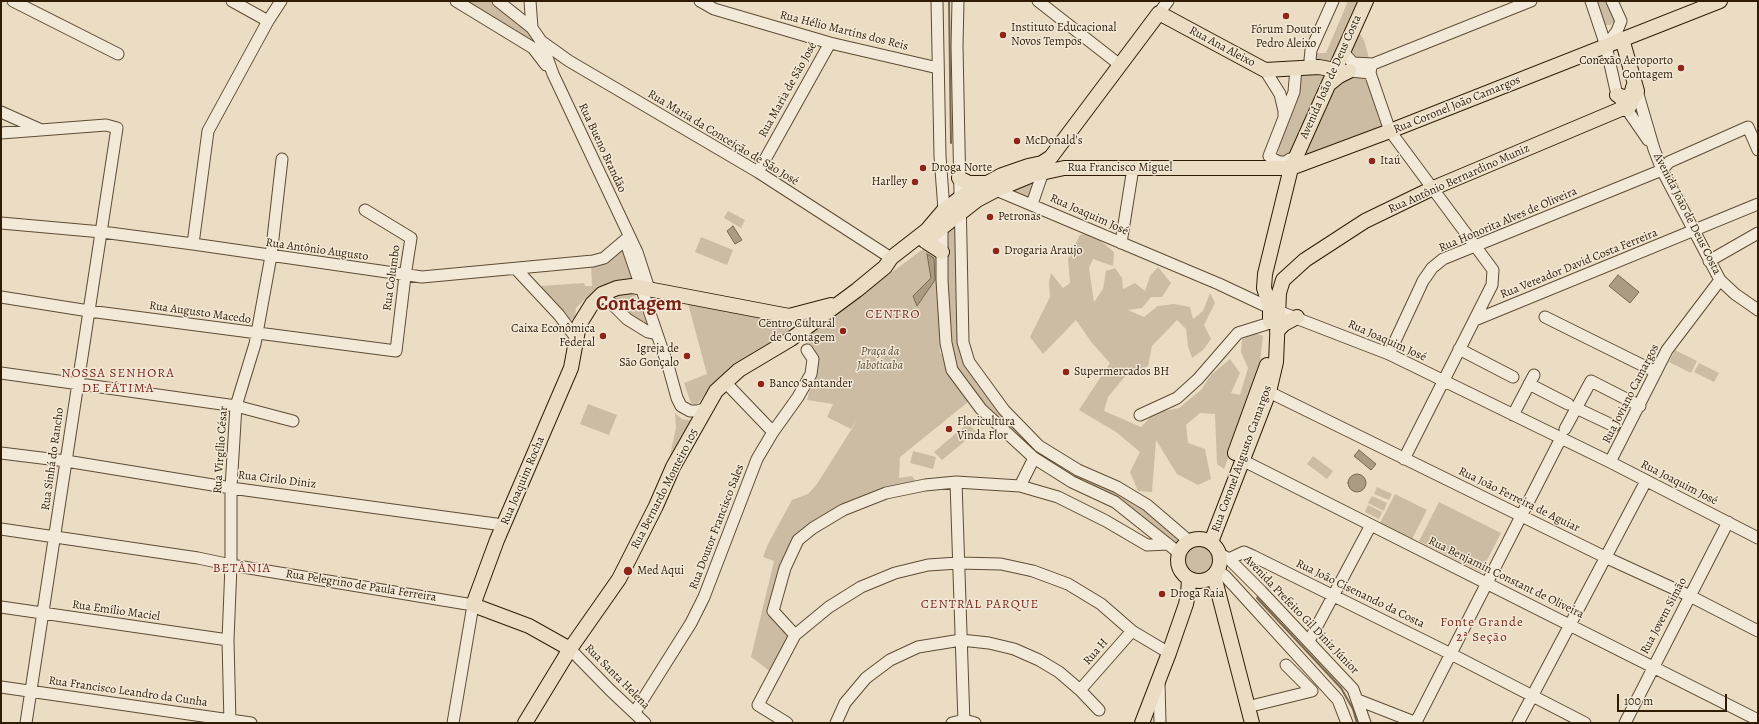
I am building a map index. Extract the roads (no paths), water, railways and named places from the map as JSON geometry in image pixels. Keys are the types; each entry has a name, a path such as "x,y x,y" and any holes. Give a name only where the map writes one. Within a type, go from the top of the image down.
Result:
{"main road":[{"name":"Avenida João de Deus Costa","path":"1274,309 1264,288 1265,274 1291,168 1366,1"},
{"name":"Rua Coronel João Camargos","path":"1291,168 1390,131 1606,46 1694,7 1720,1"},
{"path":"1043,168 1159,13"},
{"name":"Rua Ana Aleixo","path":"1159,13 1265,70 1314,67 1335,70"},
{"name":"Avenida João de Deus Costa","path":"1622,39 1636,86"},
{"path":"1329,85 1339,76 1349,71"},
{"path":"1617,95 1627,98 1636,86"},
{"path":"1628,109 1636,86"},
{"name":"Rua Antônio Bernardino Muniz","path":"1283,280 1305,260 1365,221 1431,189 1621,109 1628,109"},
{"path":"1060,147 1061,157 1075,167"},
{"name":"Rua Francisco Miguel","path":"888,263 927,230 944,210 960,198 990,186 1032,175 1043,168 1133,168 1267,162 1291,168"},
{"path":"959,178 969,183 990,186"},
{"name":"Rua Francisco Miguel","path":"888,263 896,263 942,229 977,200 990,186"},
{"path":"925,241 942,252"},
{"name":"Rua Bernardo Monteiro 105","path":"524,723 570,649 619,579 656,506 673,467 716,391 739,370 791,339 888,263"},
{"path":"1265,274 1276,280 1283,280"},
{"name":"Rua Coronel Augusto Camargos","path":"1201,541 1242,460 1269,392 1276,362 1274,309 1283,280"},
{"name":"Rua Joaquim Rocha","path":"473,605 503,525 571,368 574,330 592,304 602,294 624,286 645,288 789,316"},
{"path":"791,339 793,330 789,316 837,304"},
{"path":"1274,327 1284,324 1297,317"},
{"name":"Rua Coronel Augusto Camargos","path":"1201,541 1263,378 1274,327"},
{"path":"1142,723 1169,653 1188,594 1205,578 1220,564 1225,556 1201,541 1184,546 1179,553 1178,565 1181,572 1205,578 1219,599 1252,723"},
{"name":"Rua Pelegrino de Paula Ferreira","path":"473,605 529,626 570,649"}],"street":[{"path":"13,1 118,54"},
{"path":"232,1 268,21"},
{"path":"193,244 208,131 268,21 281,1"},
{"path":"498,1 532,28 541,41 553,74"},
{"path":"530,1 532,28"},
{"name":"Rua Hélio Martins dos Reis","path":"700,1 714,10 830,43 938,68"},
{"path":"937,1 940,156 944,210 942,252 946,343 952,370 975,401 990,418 1034,458 1072,482 1115,502 1179,553"},
{"path":"958,1 957,46 963,342 970,362 1000,405 1039,446 1078,470 1117,487 1201,541"},
{"path":"1038,1 1120,64"},
{"path":"1159,13 1168,1"},
{"name":"Avenida João de Deus Costa","path":"1314,67 1310,60 1311,50 1333,1"},
{"path":"1335,70 1349,71 1371,69 1531,1"},
{"name":"Avenida João de Deus Costa","path":"1591,1 1606,46 1617,95 1654,149"},
{"path":"1606,46 1617,31 1620,22 1612,1"},
{"path":"462,2 533,48 553,74"},
{"path":"1599,27 1611,28 1620,22"},
{"name":"Rua Maria da Conceição de São José","path":"541,41 569,60 758,172 888,263"},
{"name":"Rua Maria de São José","path":"758,172 830,43"},
{"path":"1343,52 1353,63 1371,69"},
{"path":"1267,162 1294,92 1296,68"},
{"path":"1371,69 1390,131 1431,189 1476,245 1493,270 1492,285 1404,458"},
{"path":"1265,70 1280,94 1284,117"},
{"name":"Rua Bueno Brandão","path":"553,74 626,237 637,252 657,334 677,398 681,406 690,411 698,411 706,408"},
{"name":"Avenida João de Deus Costa","path":"1636,86 1654,149 1662,170 1693,232 1720,280 1735,294 1758,310"},
{"path":"1,112 41,130"},
{"name":"Rua Sinhá do Rancho","path":"26,723 117,128 106,125 41,130"},
{"name":"Rua Honorita Alves de Oliveira","path":"1389,354 1423,280 1432,268 1443,259 1662,170 1669,162 1748,127 1758,150"},
{"path":"1,133 41,130"},
{"name":"Avenida João de Deus Costa","path":"1267,162 1275,160 1286,162 1297,153"},
{"name":"Rua Virgílio César","path":"230,721 228,640 231,565 231,488 236,406 257,334 271,256 282,159"},
{"path":"1032,204 1043,168"},
{"path":"1121,243 1133,168"},
{"name":"Rua Joaquim José","path":"990,186 1274,309 1389,354 1513,415 1563,433 1610,462 1757,536"},
{"name":"Rua Vereador David Costa Ferreira","path":"1475,320 1693,232 1758,204"},
{"name":"Rua Columbo","path":"365,210 411,238 396,351"},
{"name":"Rua Antônio Augusto","path":"1,223 102,232 422,278 593,261 604,258 626,237"},
{"path":"1709,261 1758,233"},
{"path":"516,269 574,330"},
{"name":"Rua Joviano Camargos","path":"1610,462 1640,406 1667,350 1720,280"},
{"path":"602,294 627,319 648,332 657,334"},
{"name":"Rua Augusto Macedo","path":"1,297 89,312 396,351"},
{"path":"1545,317 1656,372"},
{"path":"1140,415 1177,398 1198,379 1238,333 1274,327"},
{"path":"1459,349 1513,377"},
{"name":"Rua Doutor Francisco Sales","path":"635,712 691,623 704,597 754,465 773,432 798,397 811,374 813,359 807,350"},
{"path":"1,373 77,385 236,406 293,421"},
{"path":"1513,415 1531,380 1572,406 1614,426"},
{"path":"1358,700 1417,723 1563,433 1572,406 1591,381 1640,406"},
{"path":"725,382 773,432"},
{"path":"975,401 984,399 988,394 989,389"},
{"name":"Rua João Ferreira de Aguiar","path":"1269,392 1521,514 1605,557 1690,596 1758,630"},
{"path":"990,418 989,413 991,407 1000,405"},
{"name":"Rua Cirilo Diniz","path":"1,453 66,461 231,488 503,525"},
{"path":"1020,486 1034,458"},
{"name":"Rua Benjamin Constant de Oliveira","path":"1242,460 1487,584 1571,624 1758,720"},
{"path":"1518,723 1646,481"},
{"path":"795,634 773,611 785,568 798,540 813,528 843,510 886,493 925,485 956,482 1020,486 1058,497 1106,521 1147,545 1168,544"},
{"path":"956,482 964,722"},
{"name":"Rua Jovem Simão","path":"1625,723 1728,522"},
{"path":"1309,640 1371,525"},
{"name":"Rua Pelegrino de Paula Ferreira","path":"1,529 198,558 231,565 473,605"},
{"name":"Rua João Cisenando da Costa","path":"1225,556 1244,552 1451,654 1585,723"},
{"name":"Avenida Prefeito Gil Diniz Júnior","path":"1225,556 1309,640 1353,689 1365,723"},
{"path":"787,723 758,705 795,634 829,606 861,587 896,573 928,565 958,563 1001,564 1033,571 1061,582 1101,604 1132,631 1169,653"},
{"path":"1205,578 1225,576 1338,700 1347,723"},
{"name":"Rua Joaquim Rocha","path":"453,723 473,605"},
{"name":"Rua Emílio Maciel","path":"1,607 228,640"},
{"name":"Rua H","path":"1080,690 1132,631"},
{"path":"836,723 845,703 866,678 890,660 918,647 961,640 990,643 1014,649 1039,660 1059,672 1080,690 1099,710"},
{"name":"Rua Santa Helena","path":"570,649 645,723"},
{"path":"1247,706 1312,691 1286,665"},
{"path":"1159,679 1160,723"},
{"name":"Rua Francisco Leandro da Cunha","path":"1,687 251,723"},
{"path":"952,723 975,723"}],"waterway":[{"path":"949,1 951,143"},
{"path":"1257,598 1341,688 1353,709 1357,723"}],"place":[{"name":"Fórum Doutor Pedro Aleixo","path":"1286,16"},
{"name":"Instituto Educacional Novos Tempos","path":"1003,35"},
{"name":"Conexão Aeroporto Contagem","path":"1681,68"},
{"name":"McDonald's","path":"1017,141"},
{"name":"Itaú","path":"1372,161"},
{"name":"Droga Norte","path":"923,168"},
{"name":"Harlley","path":"915,182"},
{"name":"Petronas","path":"990,217"},
{"name":"Drogaria Araujo","path":"996,251"},
{"name":"Centro Cultural de Contagem","path":"843,331"},
{"name":"Caixa Econômica Federal","path":"603,336"},
{"name":"Igreja de São Gonçalo","path":"687,356"},
{"name":"Supermercados BH","path":"1066,372"},
{"name":"Banco Santander","path":"761,384"},
{"name":"Floricultura Vinda Flor","path":"949,429"},
{"name":"Med Aqui","path":"628,571"},
{"name":"Droga Raia","path":"1162,594"}],"district":[{"name":"Contagem","path":"639,305"},
{"name":"CENTRO","path":"893,315"},
{"name":"NOSSA SENHORA DE FÁTIMA","path":"118,382"},
{"name":"BETÂNIA","path":"242,569"},
{"name":"CENTRAL PARQUE","path":"980,605"},
{"name":"Fonte Grande 2ª Seção","path":"1482,630"}],"park label":[{"name":"Praça da Jaboticaba","path":"880,359"}]}
